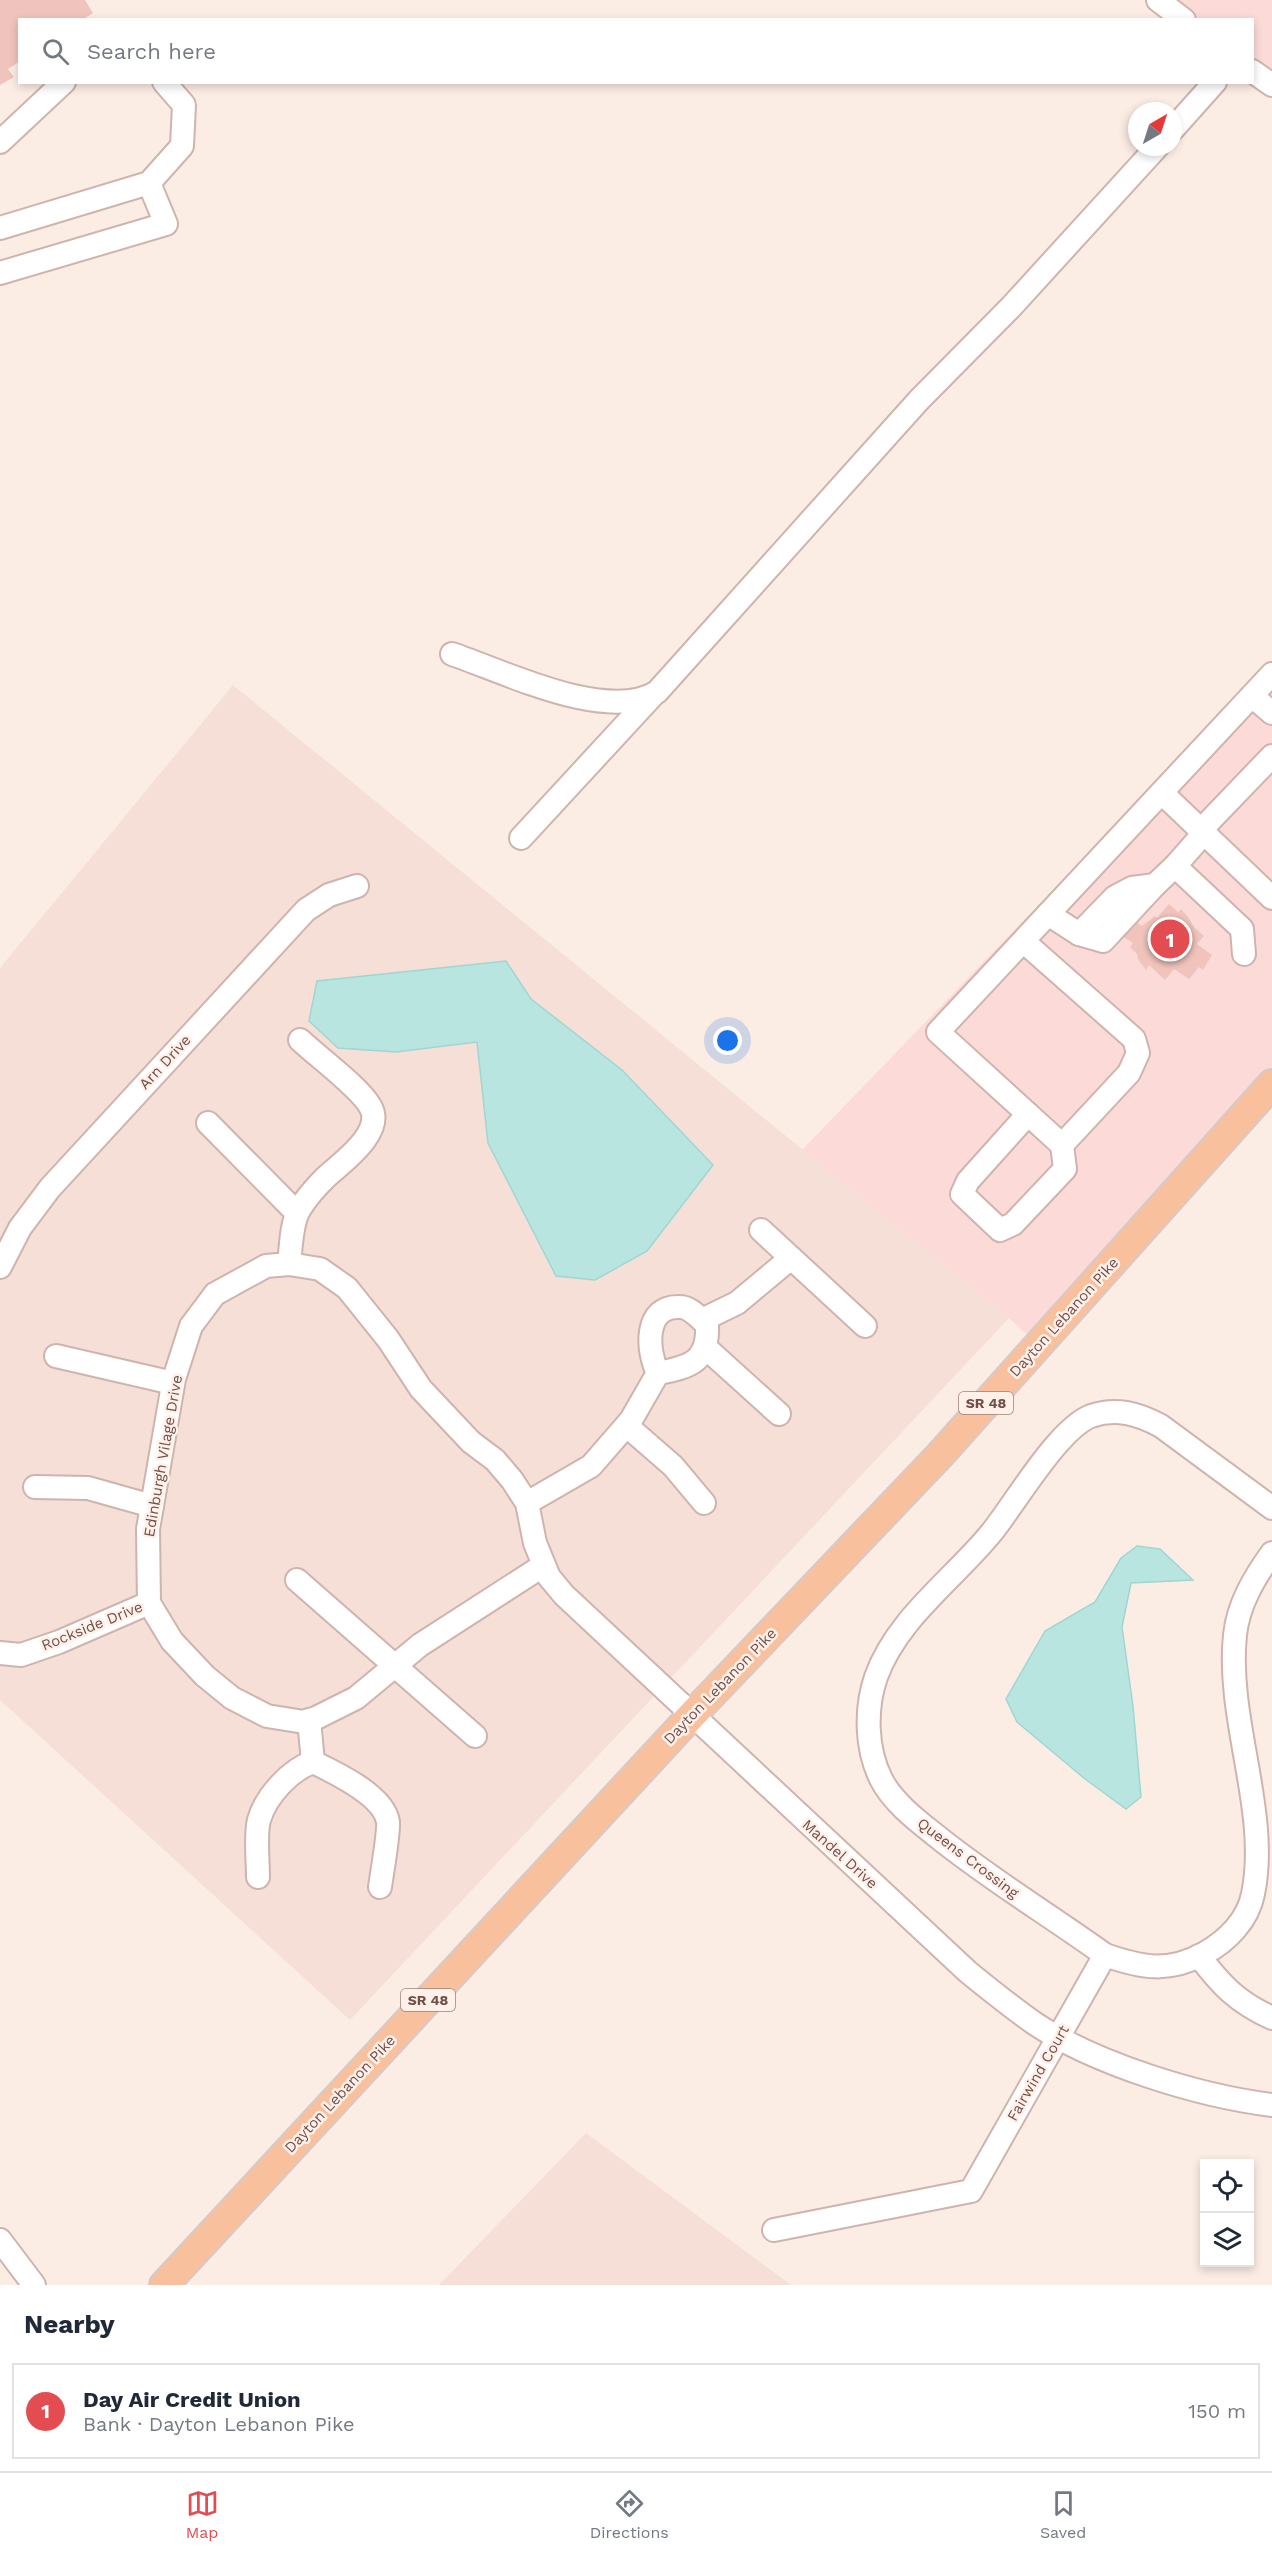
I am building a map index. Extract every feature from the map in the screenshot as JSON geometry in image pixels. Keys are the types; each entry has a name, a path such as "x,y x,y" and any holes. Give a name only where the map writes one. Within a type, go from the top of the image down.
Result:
{"main road":[{"name":"Dayton Lebanon Pike","path":"164,2285 692,1715 939,1455 1272,1084"}],"street":[{"path":"1158,0 1181,18"},
{"path":"1254,72 1272,85"},
{"path":"0,142 62,84"},
{"path":"0,228 149,183 182,146 184,105 166,84"},
{"path":"1182,119 1213,84"},
{"path":"521,838 919,400 1011,307 1149,156"},
{"path":"0,273 166,224 149,183"},
{"path":"452,654 571,696 601,702 627,703 654,694"},
{"path":"1028,1114 968,1182 962,1194 1000,1230 1013,1224 1065,1169 1062,1145 1028,1114 938,1032 1272,674"},
{"path":"1252,696 1272,713"},
{"path":"1048,914 1079,934 1103,942 1175,866 1202,832 1270,763"},
{"path":"1162,793 1272,898"},
{"path":"1175,866 1242,929 1244,954"},
{"path":"1079,934 1115,897 1132,888 1155,885"},
{"name":"Arn Drive","path":"0,1267 21,1228 50,1188 306,910 329,895 357,886"},
{"path":"1023,941 1134,1039 1138,1053 1129,1073 1062,1145"},
{"path":"288,1264 297,1213 325,1178 356,1150 369,1134 375,1121 371,1107 360,1095 300,1040"},
{"path":"208,1123 297,1213"},
{"path":"761,1230 865,1326"},
{"path":"702,1320 737,1303 791,1258"},
{"name":"Edinburgh Vilage Drive","path":"149,1603 148,1529 173,1383 191,1326 215,1294 266,1266 288,1264 320,1269 347,1288 388,1339 421,1389 471,1442 495,1460 510,1477"},
{"path":"527,1503 591,1466 627,1426 658,1373 689,1364 702,1356 706,1348 707,1324 690,1310 681,1307 662,1312 654,1321 649,1340 651,1359 658,1373"},
{"path":"706,1348 779,1414"},
{"path":"56,1356 173,1383"},
{"name":"Queens Crossing","path":"1272,1508 1161,1426 1145,1418 1128,1413 1110,1412 1091,1416 1072,1428 1058,1442 990,1534 897,1638 884,1658 875,1679 869,1734 872,1756 886,1790 916,1820 952,1849 1105,1955 1129,1964 1158,1967 1179,1965 1219,1945 1245,1915 1253,1896 1256,1836 1234,1678 1235,1638 1237,1620 1246,1594 1259,1570 1272,1553"},
{"path":"627,1426 673,1466 704,1503"},
{"name":"Mandel Drive","path":"510,1477 527,1503 535,1544 549,1576 564,1594 968,1972 1026,2017 1059,2038 1140,2072 1191,2088 1244,2101 1272,2104"},
{"path":"35,1487 87,1488 152,1506"},
{"path":"149,1603 172,1641 205,1676 232,1698 267,1716 304,1722 356,1698 447,1627 544,1565"},
{"path":"297,1580 475,1736"},
{"name":"Rockside Drive","path":"0,1653 21,1654 59,1642 149,1603"},
{"path":"309,1720 313,1762"},
{"path":"258,1877 259,1821 269,1800 300,1767 313,1762 351,1780 377,1802 388,1821 380,1887"},
{"name":"Fairwind Court","path":"774,2230 970,2191 1105,1955"},
{"path":"1199,1956 1217,1979 1246,2006 1272,2018"},
{"path":"0,2240 34,2285"}],"shaded area":[{"path":"1156,0 1272,0 1272,88 1254,74 1254,18 1181,18"},
{"path":"1272,663 1272,1090 1038,1345 1009,1318 802,1150"},
{"path":"233,685 1009,1318 350,2020 0,1700 0,968"},
{"path":"586,2133 791,2285 439,2285"}],"water":[{"path":"506,961 531,999 622,1070 713,1165 647,1251 595,1280 556,1276 488,1143 477,1042 396,1052 338,1048 309,1021 317,981"},
{"path":"1137,1546 1160,1549 1193,1580 1131,1583 1122,1627 1133,1706 1141,1797 1126,1809 1085,1779 1017,1722 1006,1699 1045,1631 1095,1602 1121,1558"}],"building":[{"path":"0,0 85,0 93,13 85,18 18,18 18,62 8,69 14,77 0,85"},
{"path":"1169,904 1178,912 1181,909 1188,917 1194,927 1204,936 1197,944 1212,955 1203,970 1199,967 1189,979 1174,969 1165,980 1149,965 1146,970 1130,947 1133,943 1104,925 1115,908 1142,926 1155,916 1157,918"}],"place":[{"name":"Day Air Credit Union","path":"1170,939"}]}
